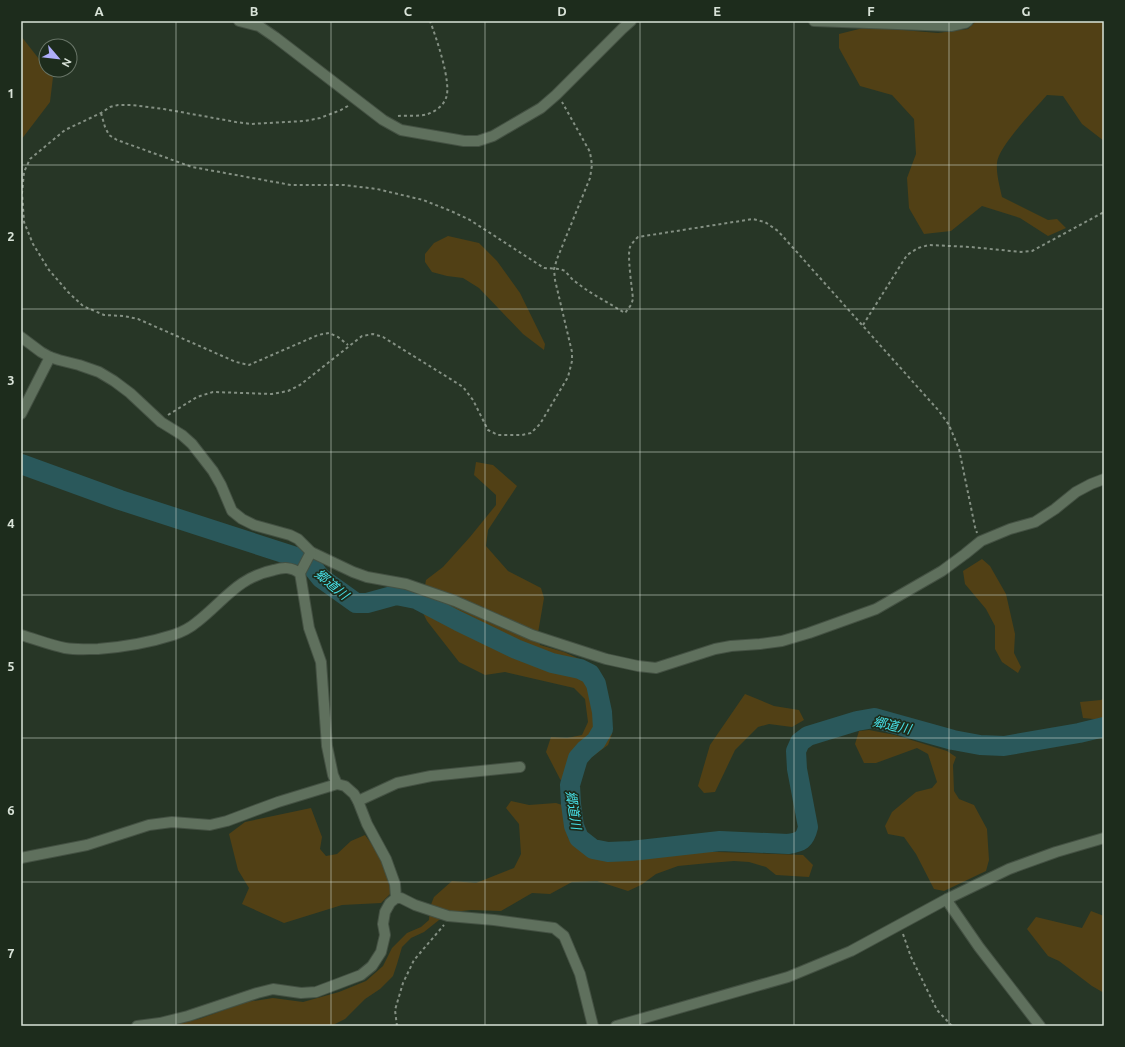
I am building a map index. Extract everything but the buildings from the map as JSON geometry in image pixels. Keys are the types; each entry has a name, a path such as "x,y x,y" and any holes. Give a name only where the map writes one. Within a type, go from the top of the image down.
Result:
{"street":[{"path":"239,21 259,26 383,120 401,130 464,141 478,141 493,136 541,108 631,21"},
{"path":"814,21 952,26 968,21"},
{"path":"21,337 50,357 100,372 130,393 161,422 182,435 192,444 213,470 232,511 242,519 254,525 290,535 298,539 310,555 353,572 406,584 455,601 532,635 606,659 638,666 656,668 715,649 782,641 876,610 942,571 981,541 1010,529 1035,522 1055,509 1076,492 1104,479"},
{"path":"21,414 50,357"},
{"path":"310,555 301,571 309,628 321,662 327,746 333,774 337,784"},
{"path":"21,635 63,648 78,650 133,646 186,630 197,623 237,586 250,577 266,571 284,568 301,571"},
{"path":"358,801 397,783 431,776 520,767"},
{"path":"21,858 87,845 149,825 172,822 210,825 227,821 278,802 337,784 344,786 354,794 358,801 367,824 386,859 395,884 396,898"},
{"path":"616,1026 788,976 852,951 947,899 1009,868 1104,838"},
{"path":"138,1026 160,1023 188,1016 273,989 300,993 316,992 361,975 372,966 381,952 385,935 383,924 385,912 390,903 396,898 401,898 415,906 448,916 554,928 564,936 580,974 593,1026"},
{"path":"947,899 979,947 1040,1026"}],"path":[{"path":"383,120 394,116 427,114 437,110 444,103 447,97 448,88 442,59 430,21"},
{"path":"161,422 166,416 196,397 213,392 272,394 288,391 300,385 362,336 372,334 383,337 463,387 473,400 488,430 498,435 522,435 531,433 540,424 568,376 572,361 572,352 555,280 554,269 590,178 592,165 590,152 562,101 556,95"},
{"path":"349,346 338,337 329,333 318,335 249,365 236,362 138,319 124,316 104,315 95,312 83,306 68,292 49,270 33,244 24,222 22,193 24,172 30,159 65,130 101,113 110,107 118,105 132,105 251,124 305,121 320,118 341,110 350,105 355,99"},
{"path":"101,113 109,135 117,140 192,167 291,185 344,185 377,189 423,200 470,220 544,268 560,269 565,271 573,280 588,291 625,313 631,305 633,299 629,255 630,248 638,237 753,219 765,222 778,231 939,411 949,425 959,449 975,527 981,541"},
{"path":"863,325 907,255 918,248 929,245 1014,252 1032,251 1104,212"},
{"path":"397,1026 395,1010 403,983 414,960 447,922 448,916"},
{"path":"902,923 903,932 911,957 937,1010 952,1026"}],"shaded area":[{"path":"976,21 1104,21 1104,141 1082,124 1063,96 1047,95 1010,138 999,156 997,163 1002,197 1048,220 1057,219 1066,228 1048,236 1020,218 982,206 951,231 924,234 909,208 907,178 916,154 914,119 892,95 860,86 839,48 839,34 867,27 938,33 968,29"},
{"path":"21,36 38,58 38,78 53,78 50,102 21,140"},
{"path":"448,236 479,243 497,261 520,293 545,344 544,350 523,334 479,288 463,278 432,272 425,262 425,254 434,243"},
{"path":"476,462 493,465 517,486 488,530 486,546 508,571 541,588 544,598 538,633 540,645 564,652 584,661 603,686 612,734 608,745 589,759 581,770 579,780 565,786 546,752 551,737 567,738 582,735 588,722 585,699 574,688 505,672 485,675 459,662 427,621 421,609 426,580 443,567 496,505 496,495 474,475"},
{"path":"982,559 990,566 1006,594 1015,634 1014,653 1021,667 1018,673 1002,662 995,649 995,626 986,609 965,584 963,571"},
{"path":"745,694 774,706 799,710 804,720 792,727 769,724 758,727 735,750 715,792 704,793 698,786 710,745"},
{"path":"1104,698 1104,720 1083,718 1080,702 1101,700"},
{"path":"869,730 895,735 947,751 956,757 953,765 954,791 959,799 974,805 987,829 989,860 986,871 944,891 934,889 916,854 904,837 888,834 885,826 892,812 916,792 932,788 937,782 928,754 917,748 876,763 864,763 855,744 859,731"},
{"path":"511,801 529,805 556,803 565,806 568,838 584,853 604,860 632,860 675,852 718,852 803,855 813,865 809,877 776,875 766,867 749,862 734,861 678,866 656,874 641,885 628,891 597,881 572,882 550,894 532,893 501,911 471,910 453,912 439,920 424,932 411,938 402,947 393,976 380,989 365,999 345,1019 331,1026 168,1026 199,1019 247,1002 273,998 303,1002 339,992 366,981 383,966 392,948 407,933 421,927 429,920 430,907 434,897 452,881 476,883 514,868 521,854 519,824 506,808"},
{"path":"311,808 322,837 320,849 326,856 337,854 351,841 365,835 387,865 393,891 381,903 342,905 284,923 242,904 249,888 238,870 229,834 245,822"},
{"path":"1091,911 1104,916 1104,993 1092,986 1059,961 1048,956 1027,929 1036,917 1082,928"}],"waterway":[{"name":"郷道川","path":"21,464 120,500 296,557 310,564 321,578 356,603 367,603 396,595 416,599 516,649 552,663 580,669 590,674 596,684 602,712 603,729 596,741 578,758 570,785 574,826 579,838 593,849 608,852 631,851 720,841 788,844 802,840 808,827 797,769 796,751 800,742 808,736 857,721 874,718 953,740 980,745 1004,746 1079,733 1104,727"}]}
